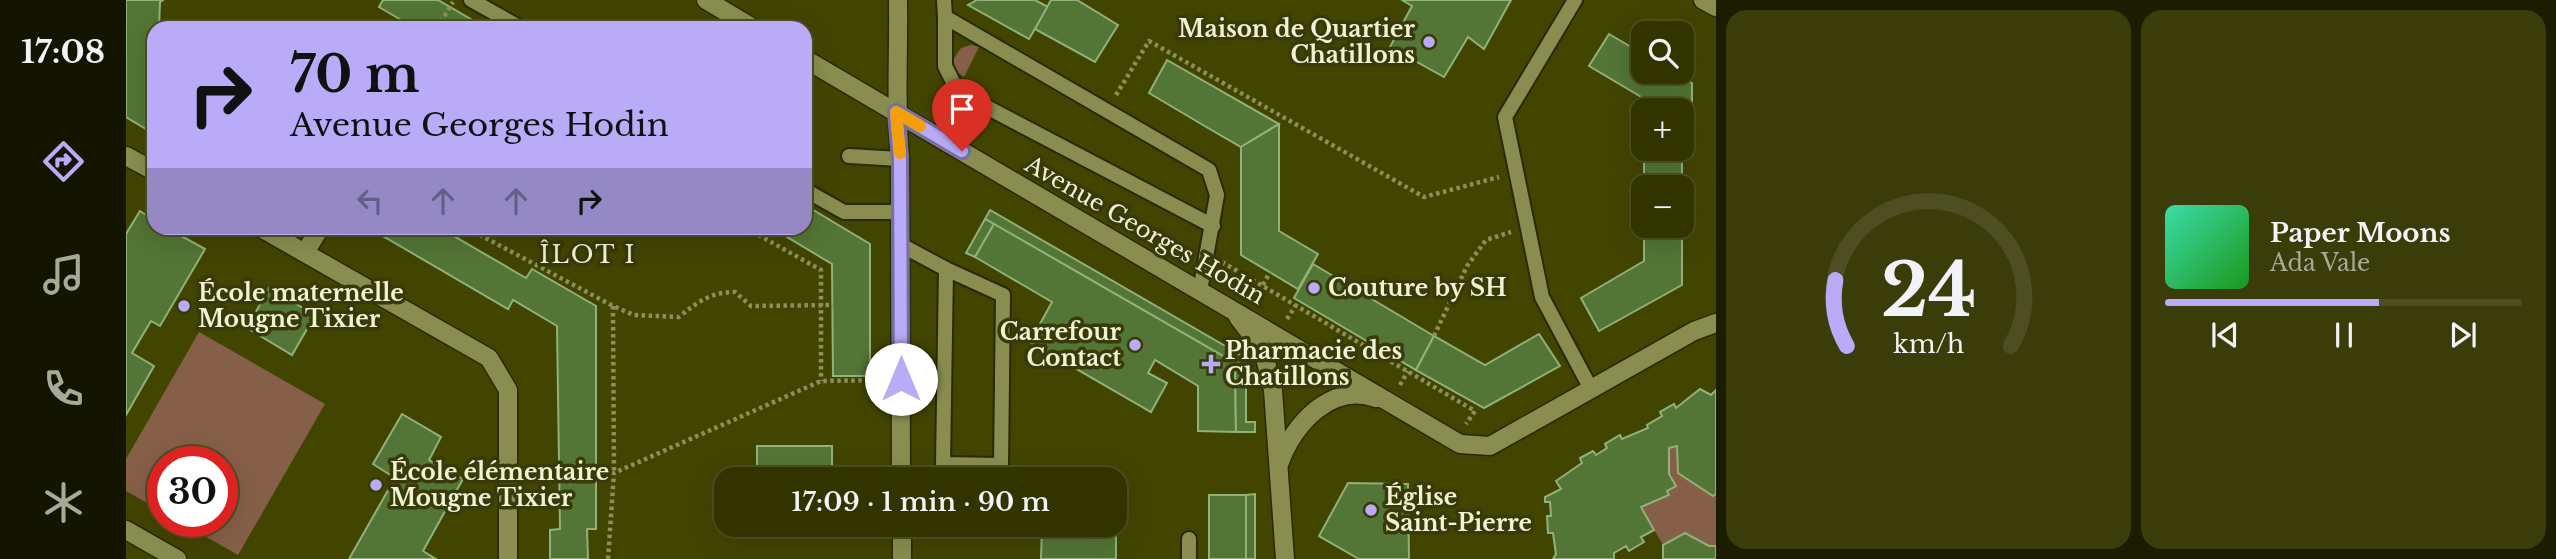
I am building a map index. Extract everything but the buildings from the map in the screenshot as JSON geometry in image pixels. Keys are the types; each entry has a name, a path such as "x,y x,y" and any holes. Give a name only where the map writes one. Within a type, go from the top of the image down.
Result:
{"street":[{"path":"706,0 741,21"},
{"path":"898,0 900,94 896,112 900,159 901,467"},
{"path":"1703,0 1716,7"},
{"name":"Avenue Georges Hodin","path":"812,63 1460,444 1490,446 1591,389"},
{"path":"126,156 147,167"},
{"path":"275,235 489,358 508,390 508,559"},
{"path":"306,251 316,235"},
{"path":"1234,312 1263,350 1273,390 1285,559"},
{"path":"1591,389 1694,331 1716,323"},
{"path":"1277,472 1288,439 1303,419 1324,405 1344,397 1367,395 1390,403"},
{"path":"126,530 177,559"},
{"path":"902,537 902,559"}],"lane":[{"path":"471,0 508,21"},
{"path":"944,0 945,66 958,92 1213,226"},
{"path":"1575,0 1505,117 1542,297 1591,389"},
{"path":"945,17 1209,170 1217,195 1209,254 1200,291"},
{"path":"849,156 900,159"},
{"path":"812,194 844,212 900,212"},
{"path":"901,245 1003,295 1001,465 943,464 946,269"},
{"path":"1189,539 1189,559"}],"path":[{"path":"442,21 450,7"},
{"path":"1106,110 1149,41 1424,197 1517,172"},
{"path":"1434,336 1467,266 1486,240 1528,226"},
{"path":"480,235 634,315 679,317 698,302 719,292 735,292 751,306 833,305"},
{"path":"758,235 821,270 821,381"},
{"path":"1209,254 1475,411"},
{"path":"1263,285 1270,272"},
{"path":"608,559 614,473 613,306"},
{"path":"614,473 821,381 901,379"}],"shaded area":[{"path":"971,45 979,47 964,77 954,70 953,60 961,48"},
{"path":"199,332 325,404 238,555 206,537 238,537 238,446 147,446 147,503 126,491 126,459"},
{"path":"1677,446 1678,473 1713,496 1716,494 1716,546 1709,546 1685,533 1663,545 1641,507 1669,496 1667,491 1676,486 1669,474 1669,448"}],"slow traffic":[{"path":"900,153 896,112 920,126"}],"place":[{"name":"Maison de Quartier Chatillons","path":"1429,42"},
{"name":"Couture by SH","path":"1314,288"},
{"name":"École maternelle Mougne Tixier","path":"184,306"},
{"name":"Carrefour Contact","path":"1135,345"},
{"name":"Pharmacie des Chatillons","path":"1211,364"},
{"name":"École élémentaire Mougne Tixier","path":"376,485"},
{"name":"Église Saint-Pierre","path":"1371,510"}],"district":[{"name":"ÎLOT I","path":"588,255"}],"route":[{"path":"901,379 900,159 896,112 962,151"}]}
